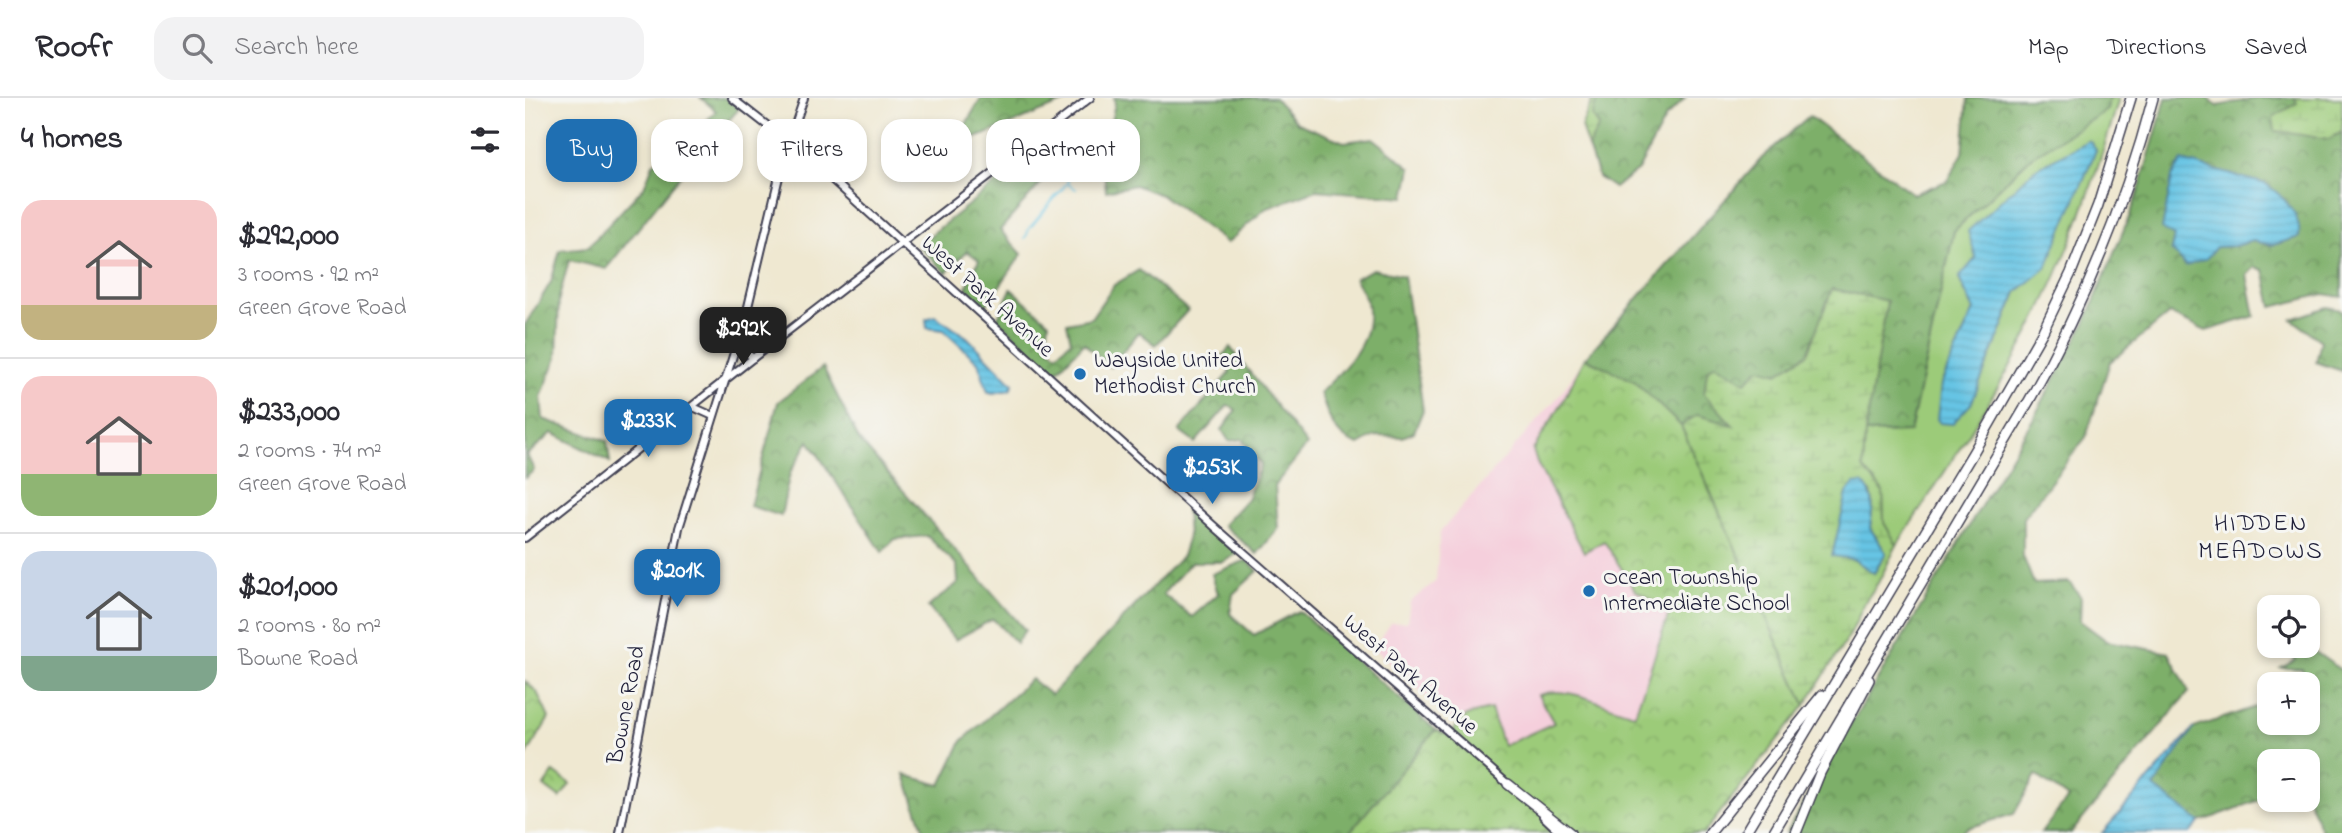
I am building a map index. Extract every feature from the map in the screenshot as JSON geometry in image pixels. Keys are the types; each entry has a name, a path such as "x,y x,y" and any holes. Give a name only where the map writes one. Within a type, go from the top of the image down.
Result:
{"highway":[{"path":"1745,833 2043,331 2089,228 2110,172 2131,98"},
{"path":"1773,833 2029,401 2076,313 2125,194 2153,98"},
{"path":"1796,833 1820,773 1908,604"},
{"path":"1710,833 1839,674"},
{"path":"1508,784 1570,833"}],"street":[{"name":"West Park Avenue","path":"732,98 760,119"},
{"name":"Bowne Road","path":"797,119 804,98"},
{"path":"525,538 1090,98"},
{"name":"Bowne Road","path":"620,833 679,528 755,281 779,182"},
{"name":"West Park Avenue","path":"834,182 1206,519 1561,833"},
{"path":"736,344 753,358"},
{"path":"693,407 713,416"}],"shaded area":[{"name":"Ocean Township Intermediate School","path":"1585,358 1634,381 1681,426 1805,705 1704,833 1349,833 1436,730 1451,736 1456,724 1374,648 1391,623 1407,622 1410,602 1436,581 1440,532 1559,396"}],"green space":[{"path":"701,98 725,98 739,109 730,119 708,119 716,111"},
{"path":"981,98 1075,98 1023,119 986,119 986,134 976,138 972,135 972,119 969,119"},
{"path":"1114,98 1275,98 1297,123 1344,142 1373,138 1411,168 1405,197 1316,190 1265,209 1227,243 1163,196 1135,185 1106,191 1105,182 1140,182 1140,119 1112,119"},
{"path":"1593,98 1597,98 1592,116 1599,126 1588,147 1581,127"},
{"path":"1597,98 1685,98 1666,117 1638,170 1614,188 1598,177 1588,147 1599,126 1592,116"},
{"path":"1968,98 2109,98 2107,110 2031,157 1954,231 1910,432 1865,433 1887,301 1832,289 1807,354 1778,373 1734,426 1697,415 1681,426 1634,381 1585,358 1762,158 1809,116 1913,194 1947,181 1963,153"},
{"path":"2109,98 2119,98 2084,207 2039,313 1989,402 1897,545 1884,523 1883,492 1863,468 1865,433 1910,432 1954,231 2031,157 2106,110","holes":["1976,258 2046,268 2017,292 1971,404 1941,384 1974,310 1959,279"]},
{"path":"2166,98 2208,98 2217,106 2259,98 2295,98 2329,139 2342,132 2342,297 2324,294 2272,307 2264,270 2255,267 2247,275 2255,316 2206,331 2169,314 2110,362 2086,437 2023,518 2023,556 2034,584 2069,582 2081,597 2080,621 2107,641 2169,653 2189,692 2071,833 2041,833 2068,798 2036,775 2014,814 1967,828 1961,833 1786,833 2033,419 2086,321 2136,200","holes":["2174,236 2299,237 2273,245 2253,241 2234,246 2171,250"]},
{"path":"2295,98 2342,98 2342,132 2329,139 2275,131 2273,117 2297,103"},
{"path":"651,169 651,182 675,182 606,269 569,260 559,298 557,357 541,397 543,419 607,441 610,462 552,433 527,455 534,470 525,478 525,325 551,282 560,250 588,247 644,187"},
{"path":"997,182 1042,182 1000,230 1022,254 985,307 966,288 979,260 967,251 946,273 918,245"},
{"path":"1373,269 1404,276 1423,410 1414,432 1403,437 1375,436 1359,445 1350,442 1338,432 1329,418 1320,393 1348,364 1362,342 1368,317 1367,303 1355,278"},
{"path":"1139,270 1188,310 1156,345 1139,332 1110,367 1084,343 1055,373 997,319 1011,289 1049,322 1046,345 1057,354 1071,341 1067,323 1091,318 1114,285"},
{"path":"1832,289 1887,301 1865,433 1863,468 1883,492 1884,523 1897,545 1851,633 1805,705 1681,426 1697,415 1733,425 1704,394 1707,371 1715,364 1746,382 1759,368 1778,373 1807,354","holes":["1871,491 1873,502 1870,528 1886,553 1874,573 1853,559"]},
{"path":"2327,307 2342,310 2342,371 2316,362 2321,341 2292,319"},
{"path":"1230,347 1307,445 1275,485 1278,529 1257,554 1223,525 1247,499 1261,465 1242,439 1229,441 1222,430 1236,410 1228,405 1195,443 1179,431 1230,372 1222,357"},
{"name":"Ocean Township Intermediate School","path":"1585,358 1634,381 1681,426 1805,705 1704,833 1349,833 1436,730 1451,736 1458,723 1472,714 1491,709 1503,746 1554,723 1538,695 1550,692 1575,694 1635,714 1670,610 1635,590 1604,541 1584,552 1537,463 1533,450 1562,403"},
{"path":"823,367 859,440 1025,630 1016,643 993,619 955,640 928,607 958,583 957,565 927,536 895,539 882,552 809,441 790,473 781,516 750,506 778,402"},
{"path":"1186,509 1238,553 1223,562 1191,562 1163,594 1192,617 1218,594 1212,574 1247,560 1258,571 1233,594 1230,614 1254,635 1299,611 1436,730 1349,833 924,831 905,775 941,785 962,741 1031,679 1051,695 1182,556 1188,536"},
{"path":"2320,655 2342,671 2342,833 2322,833 2314,812 2320,812 2320,749 2257,749 2257,801 2200,822 2153,787 2194,728 2257,706 2257,735 2320,735 2320,672 2281,668 2296,660 2294,658 2320,658"},
{"path":"525,681 537,692 549,718 525,758"},
{"path":"554,772 570,784 560,798 544,786"}],"water":[{"path":"2089,140 2096,150 2046,268 2017,292 1971,404 1952,424 1940,423 1937,419 1941,384 1974,310 1959,278 1976,258 1968,231 2035,169"},
{"path":"2182,161 2266,184 2285,200 2294,214 2299,237 2273,245 2253,241 2216,247 2206,259 2186,266 2171,250 2174,236 2162,229 2172,177"},
{"path":"935,316 967,337 1013,384 1010,390 988,392 978,362 943,330 927,328 926,319"},
{"path":"1863,483 1872,499 1870,528 1886,553 1874,573 1853,559 1832,556 1847,493 1854,484"},
{"path":"2194,728 2154,787 2200,822 2190,833 2102,833"}],"waterway":[{"path":"1068,182 1076,189"},
{"path":"1025,239 1029,229 1067,183"}],"place":[{"name":"Wayside United Methodist Church","path":"1080,374"},
{"name":"Ocean Township Intermediate School","path":"1589,591"}],"district":[{"name":"HIDDEN MEADOWS","path":"2261,538"}]}
